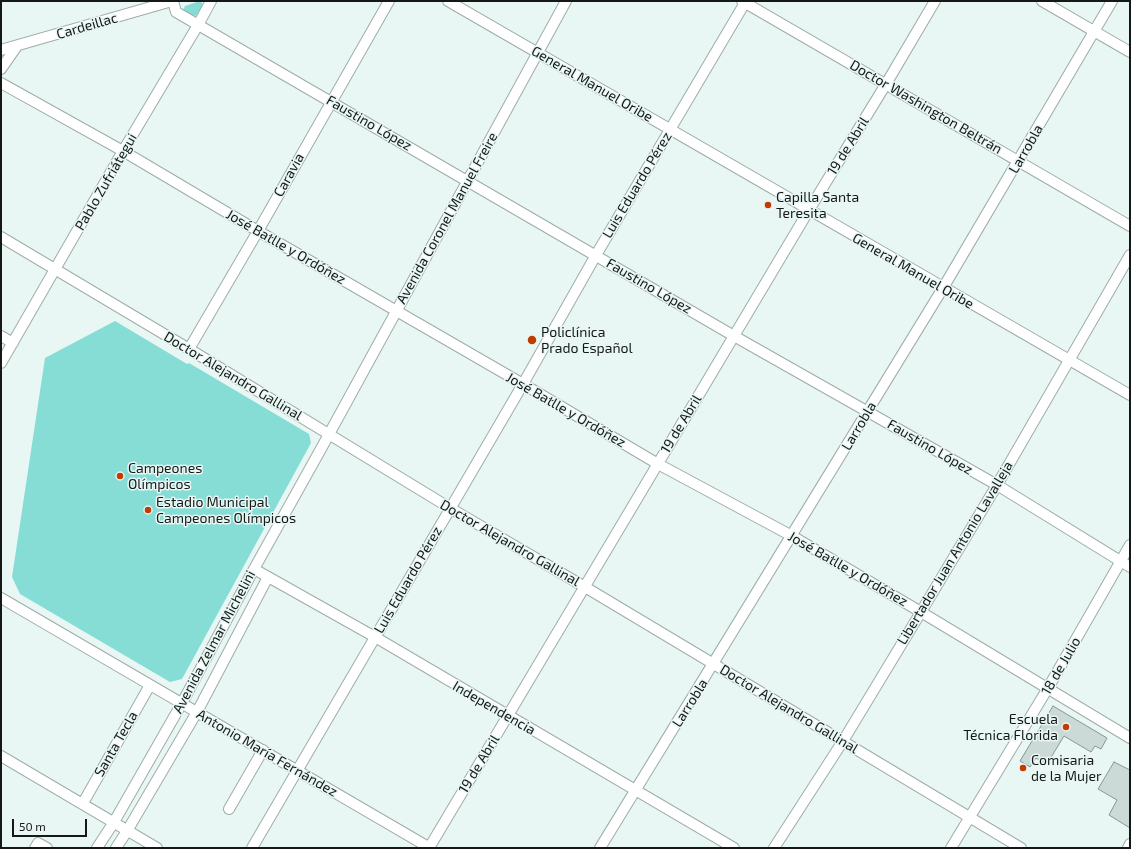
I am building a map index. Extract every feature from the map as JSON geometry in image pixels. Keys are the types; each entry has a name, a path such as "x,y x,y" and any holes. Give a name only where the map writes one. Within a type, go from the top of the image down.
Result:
{"street":[{"name":"Faustino López","path":"173,1 176,12 734,336 996,485 1130,567"},
{"name":"Cardeillac","path":"1,50 173,1"},
{"name":"Pablo Zufriátegui","path":"1,363 211,1"},
{"name":"Caravia","path":"188,349 258,232 389,1"},
{"name":"General Manuel Oribe","path":"448,1 1130,395"},
{"name":"Avenida Coronel Manuel Freire","path":"329,434 566,1"},
{"name":"Doctor Washington Beltrán","path":"744,1 1130,226"},
{"name":"Luis Eduardo Pérez","path":"252,848 523,384 596,255 744,1"},
{"name":"19 de Abril","path":"429,848 935,1"},
{"path":"1042,1 1130,52"},
{"name":"Larrobla","path":"600,848 869,412 1019,161 1112,1"},
{"path":"1,69 17,46"},
{"name":"José Batlle y Ordóñez","path":"1,83 123,151 258,232 523,384 658,464 792,536 1130,738"},
{"name":"Doctor Alejandro Gallinal","path":"1,237 450,508 1021,848"},
{"name":"Libertador Juan Antonio Lavalleja","path":"774,848 843,741 921,612 1130,255"},
{"path":"1,336 13,343"},
{"name":"Avenida Zelmar Michelini","path":"97,848 114,822 182,702 329,434"},
{"name":"18 de Julio","path":"951,848 1048,688 1130,545"},
{"name":"Independencia","path":"254,569 375,637 507,716 734,848"},
{"path":"116,848 197,712 268,577"},
{"name":"Antonio María Fernández","path":"2,601 182,702 429,848"},
{"name":"Santa Tecla","path":"83,803 150,685"},
{"path":"229,809 263,750"},
{"path":"1,756 157,848"},
{"path":"35,848 38,843 47,848"},
{"path":"1128,848 1130,844"}],"shaded area":[{"path":"200,1 203,4 197,15 194,16 183,10 185,6"},
{"name":"Estadio Municipal Campeones Olímpicos","path":"115,321 309,434 311,443 182,679 170,682 20,594 12,577 45,358"}],"building":[{"path":"1053,706 1107,738 1101,749 1095,746 1091,752 1064,736 1047,764 1036,758 1030,767 1020,761"},
{"path":"1114,762 1130,770 1130,828 1109,815 1117,800 1098,789"}],"place":[{"name":"Capilla Santa Teresita","path":"768,205"},
{"name":"Policlínica Prado Español","path":"532,340"},
{"name":"Campeones Olímpicos","path":"120,476"},
{"name":"Estadio Municipal Campeones Olímpicos","path":"148,510"},
{"name":"Escuela Técnica Florida","path":"1066,727"},
{"name":"Comisaria de la Mujer","path":"1023,768"}]}
